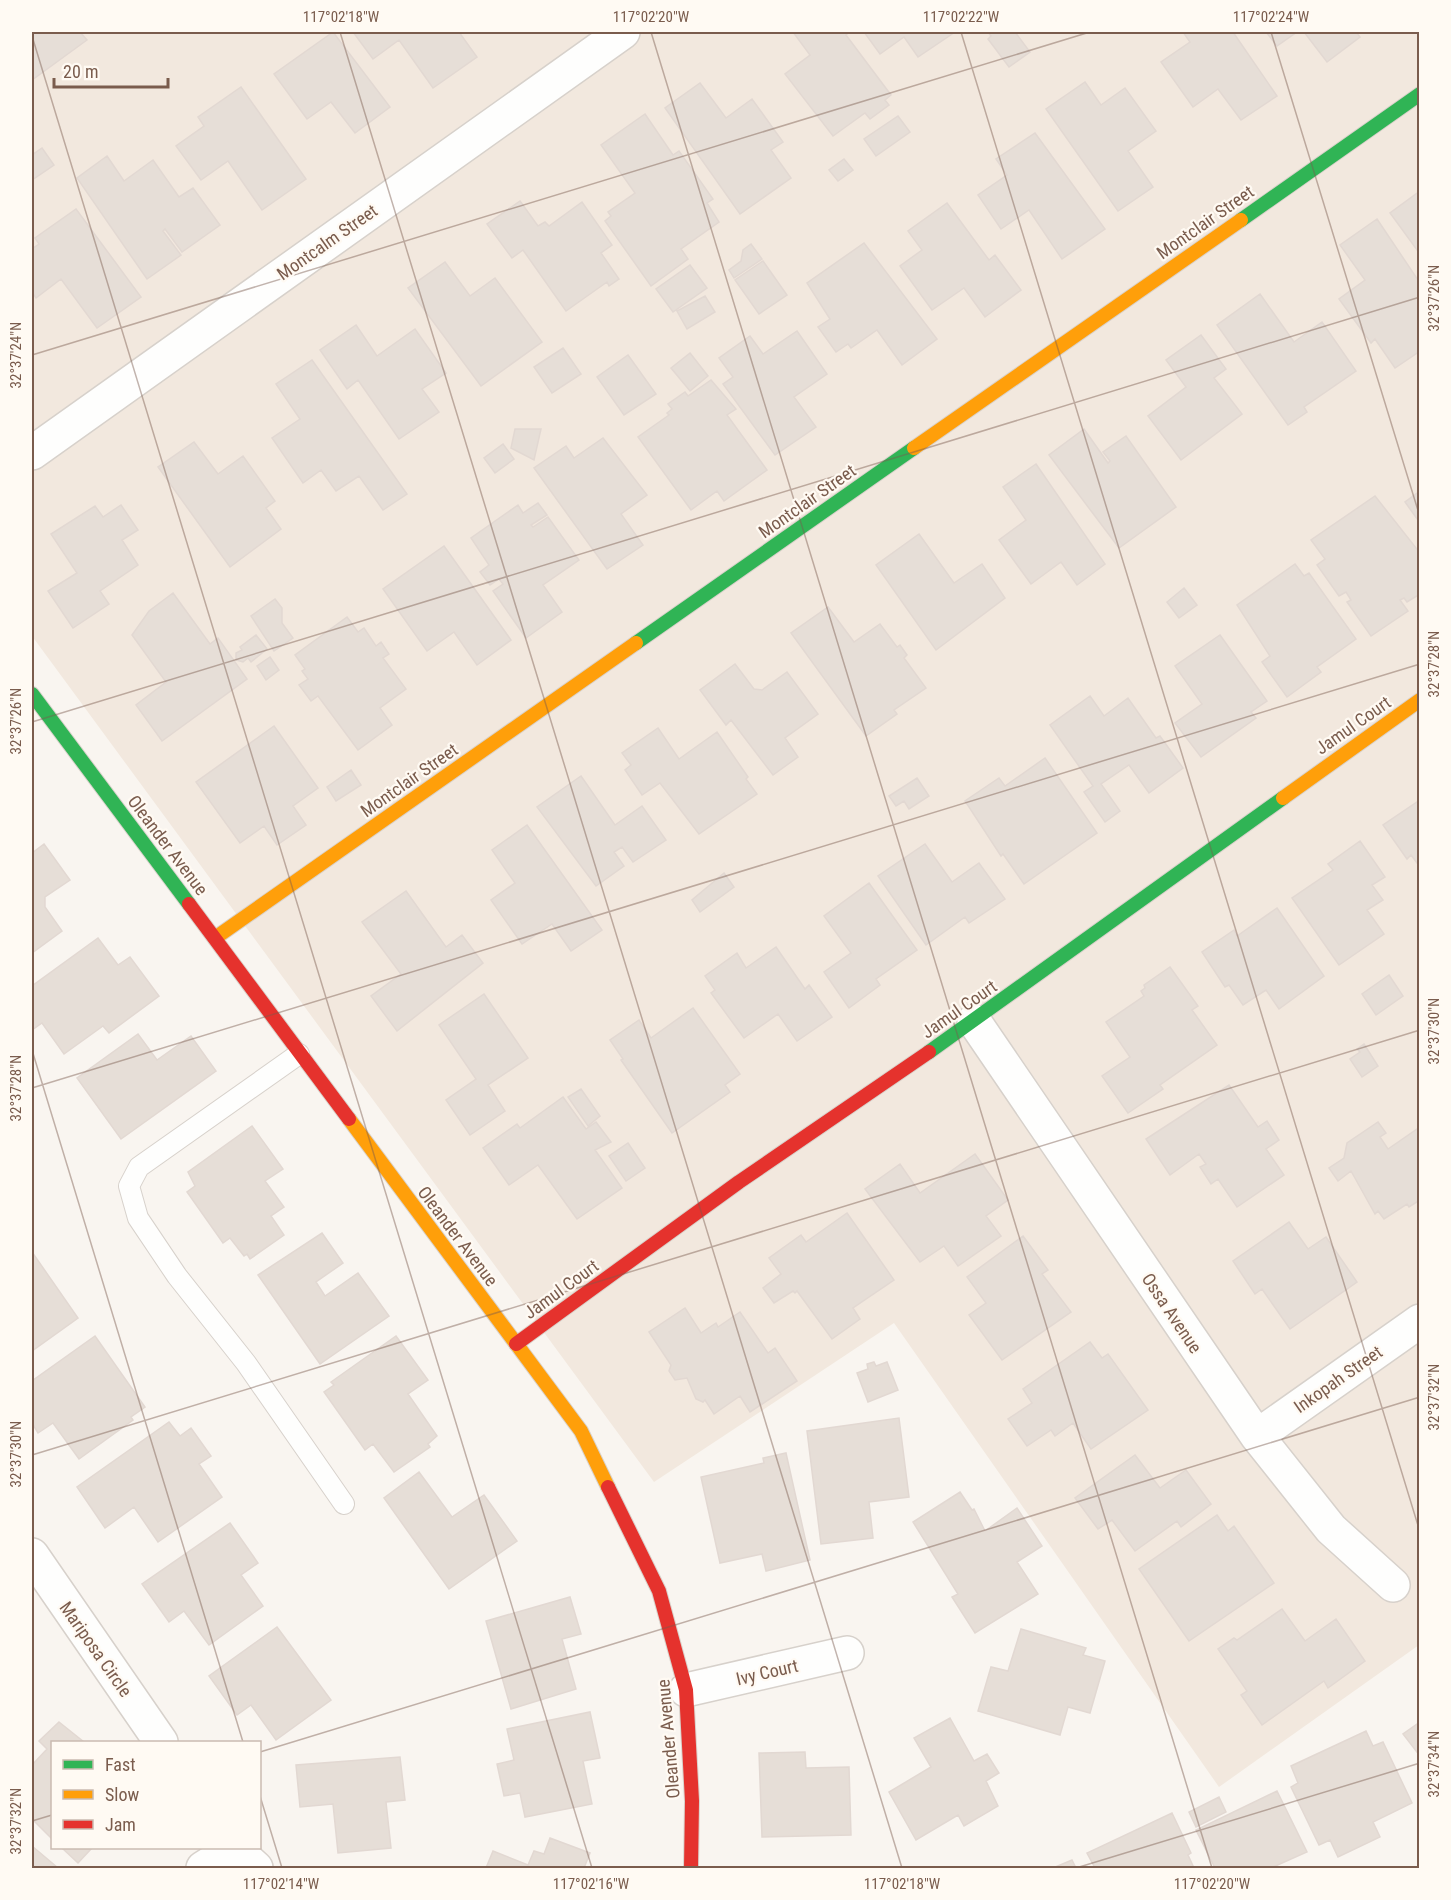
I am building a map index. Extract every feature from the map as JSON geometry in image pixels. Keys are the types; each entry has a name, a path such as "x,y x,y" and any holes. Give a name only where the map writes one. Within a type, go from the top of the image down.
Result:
{"street":[{"name":"Montcalm Street","path":"32,453 623,32"},
{"name":"Montclair Street","path":"215,938 1419,94"},
{"name":"Oleander Avenue","path":"32,694 586,1441 659,1591 686,1690 692,1801 691,1869"},
{"name":"Jamul Court","path":"516,1344 739,1182 974,1021 1419,700"},
{"name":"Ossa Avenue","path":"974,1021 1257,1436 1331,1529 1393,1585"},
{"name":"Inkopah Street","path":"1257,1436 1419,1321"},
{"name":"Mariposa Circle","path":"32,1555 160,1741"},
{"name":"Ivy Court","path":"686,1690 847,1653"},
{"path":"203,1869 242,1855"}],"lane":[{"path":"299,1053 139,1167 129,1186 138,1218 177,1276 246,1363 344,1504"}],"shaded area":[{"path":"32,32 1419,32 1419,1645 1219,1787 894,1323 654,1482 32,636"}],"building":[{"path":"32,32 80,32 87,40 32,80"},
{"path":"333,32 390,107 355,133 331,102 307,119 274,74"},
{"path":"353,32 459,32 477,57 433,88 399,40 373,59"},
{"path":"793,32 849,32 846,35 891,95 885,100 889,105 870,119 865,113 833,136 785,74 810,55"},
{"path":"864,32 955,32 918,57 904,37 880,54"},
{"path":"988,32 1015,32 1030,52 1009,67 988,39 991,36"},
{"path":"1183,32 1233,32 1277,96 1241,120 1218,89 1193,107 1161,62 1190,42"},
{"path":"1266,32 1297,32 1277,46"},
{"path":"1304,32 1356,32 1360,37 1327,62"},
{"path":"1085,82 1101,105 1125,88 1156,131 1128,151 1153,187 1118,211 1046,109"},
{"path":"700,83 726,118 752,99 783,142 771,150 791,178 740,214 665,108"},
{"path":"241,87 306,179 262,210 228,161 201,180 176,146 204,126 198,117"},
{"path":"645,114 673,155 679,151 713,199 707,203 719,222 681,249 688,259 651,286 605,221 611,216 608,212 635,193 601,145"},
{"path":"898,116 910,132 876,156 864,139"},
{"path":"1035,133 1105,229 1062,259 1029,210 1001,229 978,195 1007,175 996,159"},
{"path":"42,148 54,165 32,180 32,155"},
{"path":"107,156 124,181 153,160 179,197 193,188 220,225 182,252 165,229 163,231 181,255 147,279 77,178"},
{"path":"844,159 853,170 838,181 829,170"},
{"path":"1420,191 1420,254 1390,213"},
{"path":"520,201 538,226 545,222 549,226 582,202 612,245 601,253 619,279 609,286 607,282 566,311 523,250 512,258 487,224"},
{"path":"947,203 989,260 995,255 1021,290 985,317 964,288 932,310 900,266 922,250 908,231"},
{"path":"76,209 141,297 97,328 61,279 36,298 32,292 32,249 39,244 35,238"},
{"path":"1377,219 1420,283 1420,351 1395,368 1375,339 1371,343 1339,299 1365,280 1340,245"},
{"path":"864,243 937,339 902,365 877,330 851,348 848,344 836,352 818,327 830,319 807,283"},
{"path":"751,244 762,259 734,278 729,270 741,261 743,250"},
{"path":"763,261 787,295 759,314 735,280"},
{"path":"445,262 470,296 495,278 542,342 481,386 408,288"},
{"path":"690,265 707,288 673,312 656,289"},
{"path":"1260,294 1294,342 1322,322 1356,371 1304,407 1307,412 1288,425 1217,325"},
{"path":"705,296 715,312 687,329 677,311"},
{"path":"356,325 377,356 415,329 446,373 422,389 439,412 399,439 358,380 347,389 320,350"},
{"path":"797,331 827,374 794,397 816,427 775,455 723,384 733,377 719,358 750,336 763,354"},
{"path":"1201,335 1226,369 1214,378 1242,414 1181,460 1148,416 1186,387 1166,360"},
{"path":"563,348 581,374 552,393 534,367"},
{"path":"690,353 708,376 690,391 671,368"},
{"path":"628,355 656,394 624,415 597,377"},
{"path":"312,360 407,494 383,510 359,476 336,491 321,470 303,483 272,438 300,419 276,384"},
{"path":"711,380 736,409 727,415 767,470 724,501 717,491 691,510 638,437 669,415 667,413 672,409 668,404 685,392 688,396"},
{"path":"515,429 541,429 534,460 511,448"},
{"path":"1084,429 1108,463 1110,461 1103,452 1126,436 1176,507 1119,548 1049,455"},
{"path":"603,438 647,495 621,514 643,545 607,569 534,468 566,446 574,458"},
{"path":"194,442 218,474 243,456 275,501 266,508 281,529 230,567 158,467"},
{"path":"503,444 514,459 495,473 484,458"},
{"path":"1036,464 1105,564 1077,585 1061,562 1031,584 999,540 1026,520 1003,487"},
{"path":"1420,491 1420,523 1405,502"},
{"path":"1375,496 1420,553 1420,594 1407,602 1404,598 1400,600 1408,611 1371,636 1347,602 1351,600 1346,592 1339,596 1317,565 1325,559 1311,540"},
{"path":"538,503 547,515 531,525 533,527 548,517 579,560 543,585 562,612 526,638 493,591 503,584 499,579 490,585 480,572 489,565 471,538 518,505 523,513"},
{"path":"121,505 138,530 122,540 138,565 100,591 109,604 73,628 48,591 77,573 51,534 95,506 103,517"},
{"path":"919,534 954,583 982,564 1005,598 936,650 876,565"},
{"path":"444,546 511,640 477,665 454,632 427,651 383,589"},
{"path":"1295,564 1304,576 1309,573 1356,639 1317,667 1321,672 1287,697 1262,662 1270,656 1237,605"},
{"path":"1184,588 1197,605 1179,618 1167,602"},
{"path":"173,593 210,644 218,638 247,679 162,741 136,705 166,682 132,635 149,611"},
{"path":"275,599 282,608 282,623 293,638 274,651 251,616"},
{"path":"828,607 854,642 880,624 897,647 900,645 907,655 904,658 926,688 894,710 897,714 866,736 791,633"},
{"path":"347,617 358,632 364,628 376,646 381,642 389,654 383,658 406,689 380,708 392,725 358,750 318,696 311,701 299,685 308,679 302,671 305,669 295,655"},
{"path":"256,635 267,649 251,662 248,658 243,662 236,660 236,653 242,650 240,647"},
{"path":"1220,635 1267,701 1251,712 1256,718 1201,757 1175,723 1202,704 1175,666"},
{"path":"270,657 279,670 266,680 257,666"},
{"path":"735,664 754,689 762,690 787,672 818,714 785,738 798,757 773,775 731,720 726,725 700,690"},
{"path":"1090,696 1104,716 1128,698 1156,738 1160,736 1183,768 1149,793 1129,765 1101,784 1120,811 1105,822 1084,792 1093,786 1050,725"},
{"path":"274,726 318,788 293,806 306,825 277,845 264,826 240,843 196,782"},
{"path":"658,728 679,759 717,732 757,794 699,834 660,783 642,795 625,770 631,765 622,753"},
{"path":"1045,758 1097,833 1024,884 1003,854 1001,856 965,801 999,778 1005,786"},
{"path":"351,770 361,785 336,801 327,787"},
{"path":"581,776 615,825 642,806 666,840 633,862 622,847 614,852 624,866 596,886 537,807"},
{"path":"917,778 929,796 909,809 904,801 896,806 889,796"},
{"path":"1420,800 1420,867 1411,855 1407,859 1383,825"},
{"path":"527,825 602,930 571,951 552,924 522,944 491,900 515,883 492,850"},
{"path":"1360,841 1385,877 1372,885 1383,900 1367,910 1384,934 1339,965 1292,898 1333,870 1328,864"},
{"path":"44,844 70,880 45,897 45,907 62,931 32,953 32,853"},
{"path":"925,844 952,882 979,863 1005,899 969,923 965,917 926,945 878,876"},
{"path":"724,873 734,887 700,912 692,900"},
{"path":"869,883 917,950 876,979 880,985 849,1008 824,972 851,953 824,916"},
{"path":"406,891 446,947 462,935 483,963 397,1031 371,996 401,974 362,922"},
{"path":"1277,908 1324,976 1279,1009 1266,990 1243,1005 1229,985 1225,987 1202,952 1234,930 1237,936"},
{"path":"98,938 118,965 130,957 159,996 109,1033 103,1026 64,1054 42,1023 32,1030 32,986"},
{"path":"776,947 805,989 809,985 832,1017 797,1041 778,1014 744,1038 711,993 715,990 705,976 737,953 746,968"},
{"path":"1170,967 1198,1006 1192,1010 1217,1045 1160,1085 1163,1089 1128,1113 1102,1076 1130,1057 1106,1022 1144,996 1141,991 1145,988 1144,985"},
{"path":"1389,975 1403,996 1376,1015 1362,994"},
{"path":"484,994 528,1058 488,1085 505,1111 470,1135 446,1100 476,1079 439,1025"},
{"path":"693,1008 740,1074 725,1085 730,1092 672,1133 621,1060 623,1059 610,1040 639,1020 651,1038"},
{"path":"138,1034 157,1060 191,1036 216,1071 121,1139 77,1078"},
{"path":"1364,1044 1378,1066 1362,1077 1350,1059 1360,1052 1357,1049"},
{"path":"1229,1085 1258,1127 1267,1121 1279,1140 1266,1149 1284,1175 1237,1207 1218,1179 1211,1184 1200,1167 1206,1164 1199,1154 1170,1175 1146,1139"},
{"path":"581,1089 600,1116 588,1126 568,1097"},
{"path":"563,1097 586,1129 596,1122 611,1142 595,1150 622,1188 577,1219 538,1165 509,1185 483,1148 517,1124 520,1128"},
{"path":"1378,1122 1386,1133 1380,1137 1388,1149 1420,1127 1420,1200 1409,1207 1407,1204 1384,1219 1378,1211 1375,1214 1351,1171 1338,1181 1329,1168 1344,1158 1347,1143"},
{"path":"252,1126 283,1169 265,1181 284,1207 271,1216 284,1235 250,1259 247,1254 244,1256 230,1238 223,1243 187,1192 195,1186 188,1172"},
{"path":"628,1143 645,1168 626,1181 609,1156"},
{"path":"975,1154 1008,1200 986,1216 1001,1236 958,1266 944,1246 920,1262 865,1189 900,1164 920,1193"},
{"path":"847,1213 894,1280 853,1308 860,1319 832,1339 797,1291 795,1293 793,1291 774,1303 763,1288 781,1274 769,1258 801,1235 806,1242"},
{"path":"1289,1222 1308,1249 1326,1237 1357,1282 1290,1329 1262,1289 1255,1294 1233,1261"},
{"path":"322,1233 343,1263 316,1282 325,1296 358,1273 389,1316 320,1364 258,1275"},
{"path":"1023,1236 1048,1270 1042,1274 1071,1312 1002,1360 969,1315 986,1303 967,1277"},
{"path":"32,1252 78,1318 32,1351"},
{"path":"685,1308 701,1333 716,1323 718,1327 740,1312 768,1353 775,1348 797,1381 750,1412 740,1396 714,1414 705,1400 703,1402 696,1399 687,1378 675,1380 669,1371 671,1365 649,1332"},
{"path":"95,1336 145,1407 131,1417 133,1420 79,1459 53,1423 38,1433 32,1423 32,1381"},
{"path":"396,1336 428,1380 408,1394 437,1436 428,1444 430,1447 394,1472 373,1444 365,1450 324,1392 334,1385 331,1382"},
{"path":"1090,1342 1102,1358 1108,1354 1148,1410 1091,1449 1073,1423 1055,1436 1051,1430 1027,1446 1008,1419 1032,1403 1023,1389"},
{"path":"874,1362 876,1366 887,1362 898,1390 868,1402 857,1373 868,1369 867,1364"},
{"path":"899,1418 909,1497 869,1502 873,1538 821,1544 807,1431"},
{"path":"169,1422 180,1436 191,1428 211,1456 199,1464 222,1497 158,1542 134,1507 105,1528 77,1487"},
{"path":"786,1453 810,1560 766,1571 762,1554 720,1563 701,1477 764,1463 763,1458"},
{"path":"1135,1455 1160,1488 1186,1470 1211,1504 1181,1527 1177,1521 1135,1551 1112,1520 1098,1529 1075,1498"},
{"path":"419,1472 452,1517 484,1495 517,1541 449,1589 384,1498"},
{"path":"960,1492 972,1510 974,1509 985,1531 1017,1508 1042,1546 1017,1562 1038,1594 975,1633 952,1597 958,1594 913,1522"},
{"path":"1217,1515 1228,1531 1234,1526 1274,1583 1189,1641 1139,1569"},
{"path":"230,1523 258,1563 241,1575 263,1606 209,1645 184,1611 169,1622 142,1584"},
{"path":"570,1597 581,1634 562,1639 576,1689 511,1709 486,1621"},
{"path":"1282,1609 1305,1641 1336,1619 1365,1661 1328,1688 1324,1681 1262,1725 1241,1695 1247,1691 1218,1649 1234,1638 1237,1640"},
{"path":"277,1627 331,1700 276,1740 251,1705 237,1715 209,1676"},
{"path":"1021,1629 1086,1648 1083,1655 1105,1661 1090,1713 1068,1707 1060,1735 978,1711 991,1667 1008,1671"},
{"path":"590,1712 600,1758 583,1761 592,1804 525,1817 520,1793 504,1796 497,1764 514,1760 507,1729"},
{"path":"950,1718 974,1761 987,1754 999,1773 986,1781 998,1806 964,1826 958,1815 916,1840 889,1792 931,1767 914,1738"},
{"path":"59,1722 83,1741 51,1741 51,1838 32,1819 32,1765 47,1749 39,1741"},
{"path":"1420,1722 1420,1756 1403,1734"},
{"path":"1366,1731 1373,1746 1383,1742 1412,1803 1373,1822 1380,1837 1338,1857 1330,1840 1319,1845 1291,1787 1298,1783 1291,1766"},
{"path":"805,1752 806,1768 849,1767 851,1835 762,1837 759,1753"},
{"path":"400,1757 405,1800 386,1802 391,1848 338,1853 333,1804 300,1807 296,1765"},
{"path":"1277,1791 1307,1852 1271,1868 1215,1868 1196,1830"},
{"path":"1219,1797 1226,1812 1196,1827 1189,1812"},
{"path":"1172,1813 1191,1853 1188,1855 1194,1868 1095,1868 1087,1853"},
{"path":"550,1838 590,1853 584,1868 486,1868 493,1851 528,1865 534,1851 544,1854"},
{"path":"32,1846 58,1868 32,1868"},
{"path":"63,1849 91,1849 78,1863"},
{"path":"1072,1860 1076,1868 1053,1868"}],"traffic: fast":[{"path":"1241,220 1420,94"},
{"path":"636,643 914,448"},
{"path":"32,694 189,904"},
{"path":"929,1052 1283,798"}],"traffic: slow":[{"path":"914,448 1241,220"},
{"path":"215,938 636,643"},
{"path":"1283,798 1420,700"},
{"path":"349,1119 581,1431 608,1487"}],"traffic: jam":[{"path":"189,904 349,1119"},
{"path":"516,1344 739,1182 929,1052"},
{"path":"608,1487 659,1591 686,1690 692,1801 691,1868"}]}
